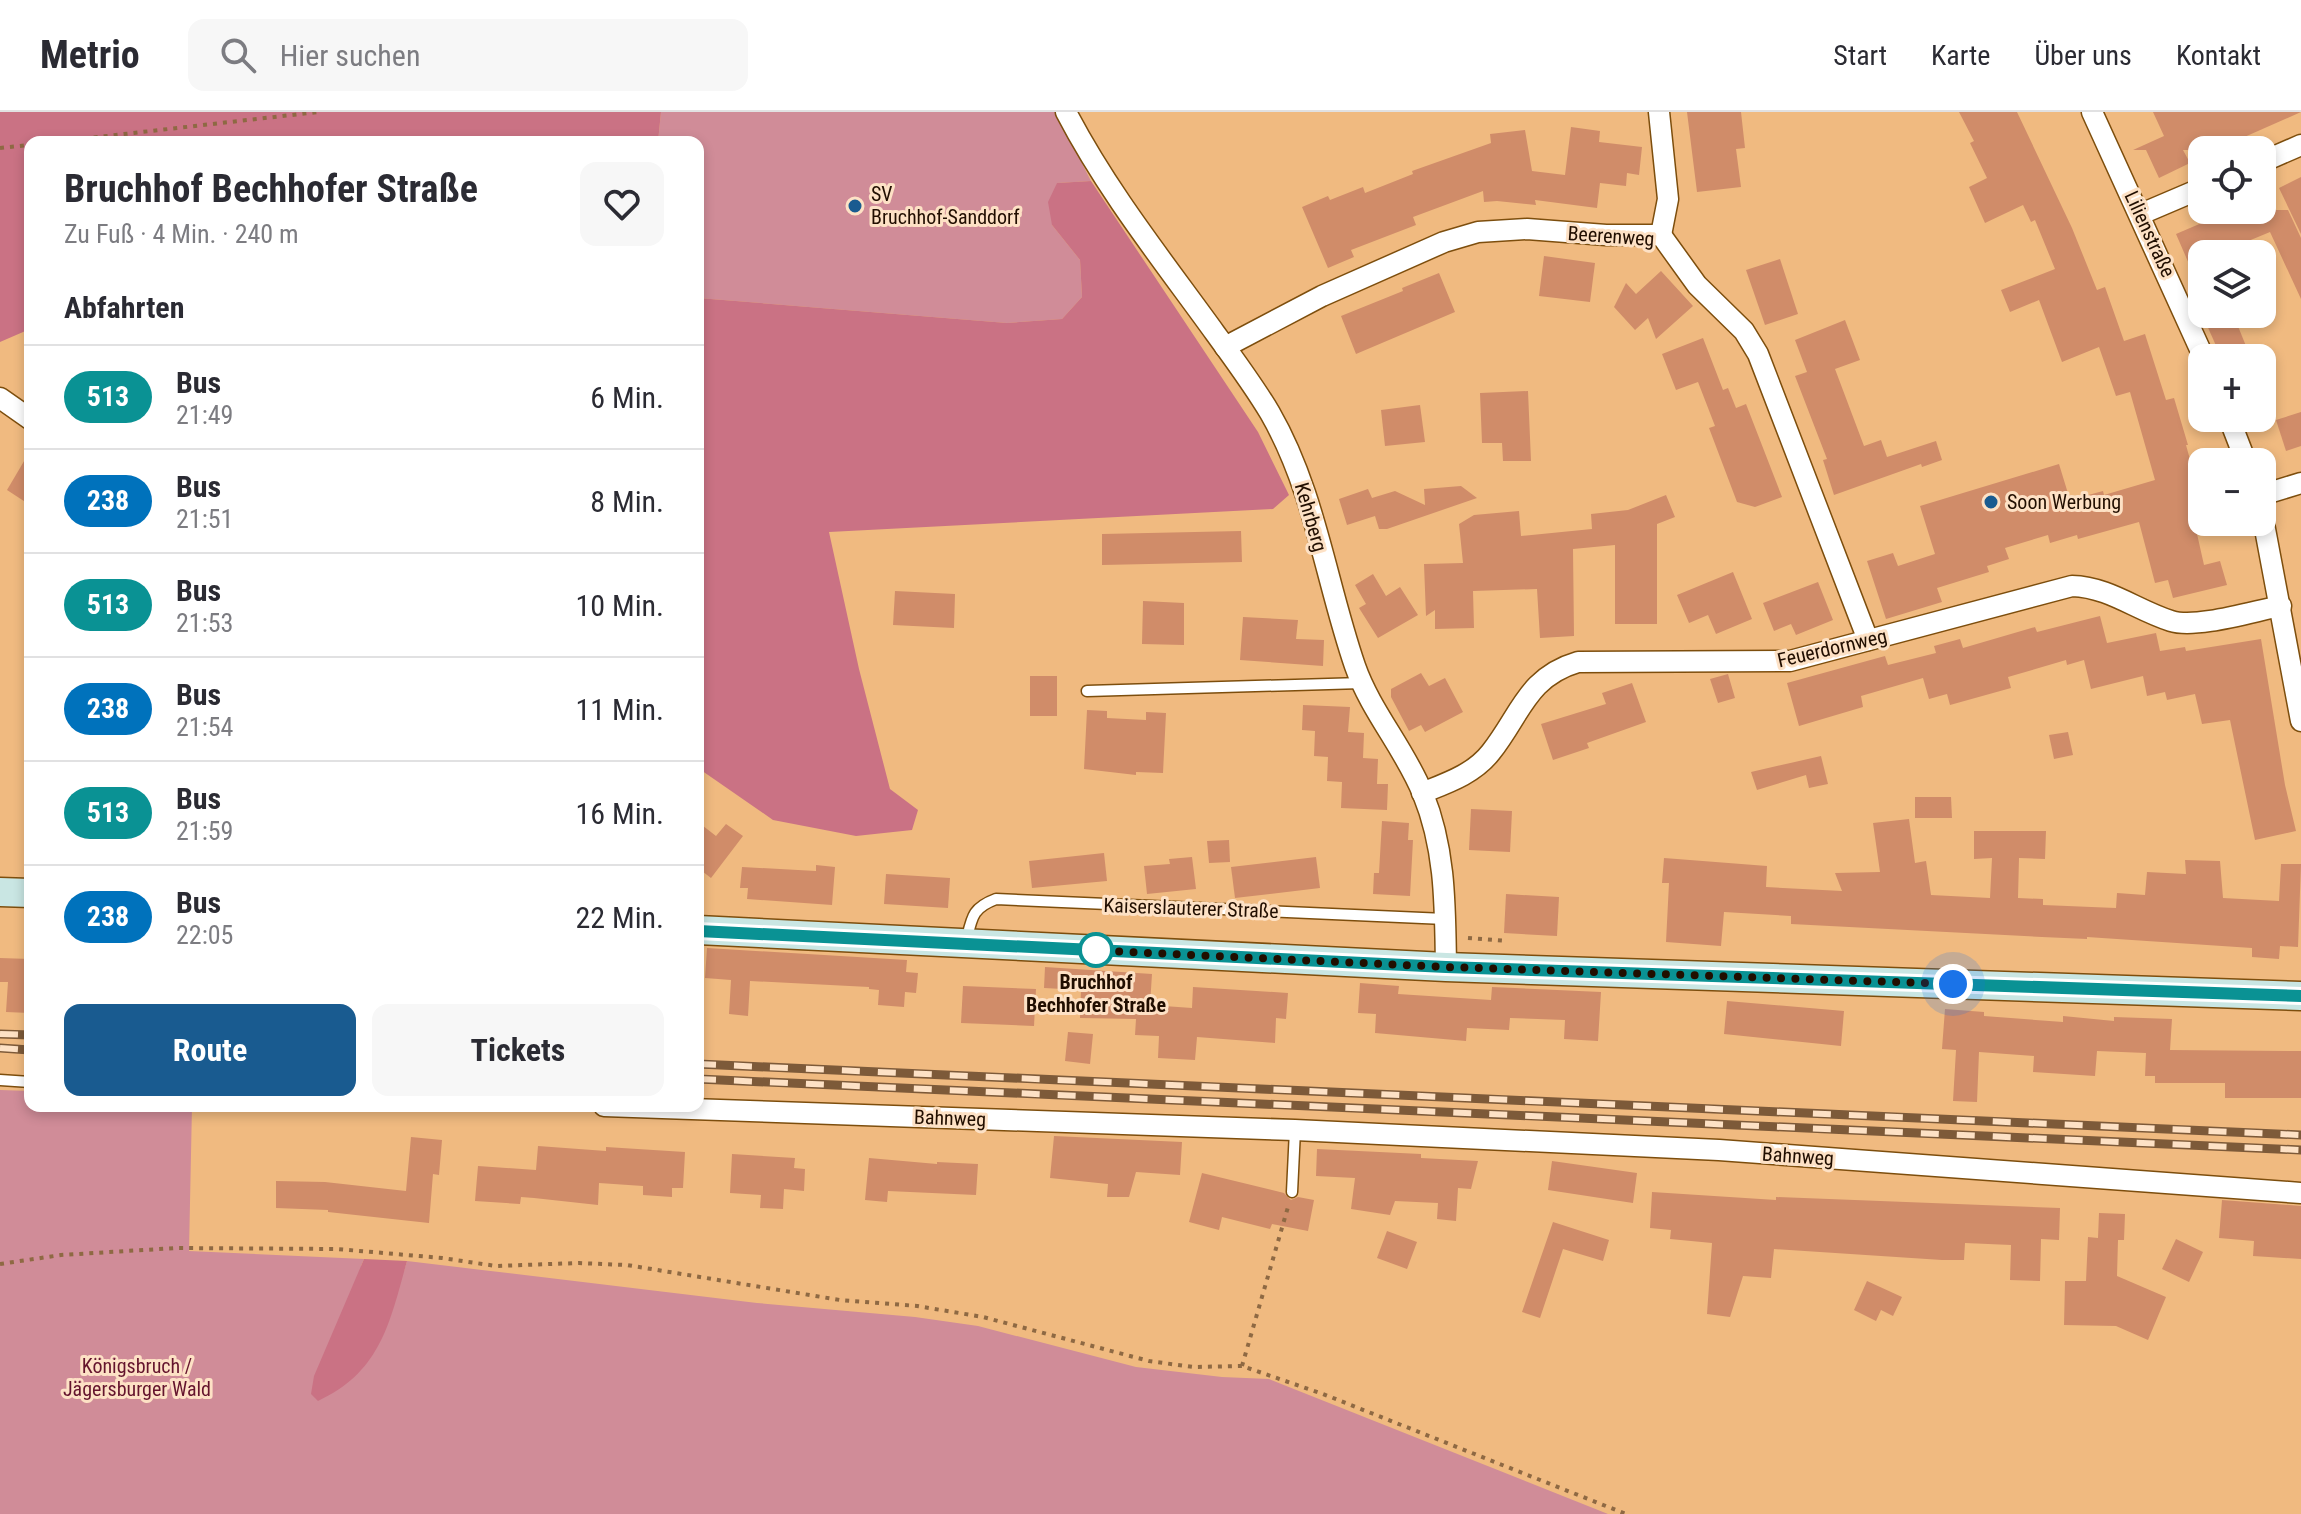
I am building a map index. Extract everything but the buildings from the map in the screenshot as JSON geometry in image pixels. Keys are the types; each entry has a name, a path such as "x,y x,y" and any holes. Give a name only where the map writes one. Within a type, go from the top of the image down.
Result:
{"main road":[{"path":"0,892 24,893"},
{"path":"704,930 1446,967 2301,996"}],"street":[{"name":"Kehrberg","path":"1066,112 1108,183 1269,412 1294,460 1362,683 1422,793 1441,855 1446,967"},
{"path":"1659,112 1668,199 1661,235"},
{"name":"Lilienstraße","path":"2092,112 2198,344"},
{"path":"2276,156 2301,145"},
{"path":"2141,214 2188,194"},
{"name":"Beerenweg","path":"1225,347 1322,296 1444,242 1478,232 1527,229 1606,235 1661,235 1697,285 1744,331 1758,354 1868,640"},
{"path":"0,398 24,415"},
{"path":"2276,491 2301,483"},
{"path":"2267,536 2301,721"},
{"name":"Feuerdornweg","path":"1422,793 1473,769 1490,753 1524,699 1542,679 1559,667 1578,662 1790,661 2072,586 2091,587 2171,621 2188,624 2281,606"},
{"name":"Bahnweg","path":"704,1109 1295,1130 1719,1150 2301,1193"}],"lane":[{"path":"1087,691 1362,683"},
{"name":"Kaiserslauterer Straße","path":"966,944 971,919 979,906 996,899 1445,919"},
{"path":"0,1080 24,1082"},
{"path":"1292,1192 1295,1130"}],"path":[{"path":"107,136 318,112"},
{"path":"0,148 24,146"},
{"path":"1242,1366 1292,1192"},
{"path":"0,1264 61,1255 176,1248 337,1249 496,1266 627,1265 840,1300 917,1306 983,1317 1149,1361 1193,1367 1242,1366 1323,1394 1626,1514"}],"green space":[{"name":"SV Bruchhof-Sanddorf","path":"661,112 1056,112 1091,181 1057,183 1052,225 1080,260 1082,297 1062,319 1007,323 704,298 704,136 659,136"},
{"name":"Königsbruch / Jägersburger Wald","path":"0,1090 24,1091 24,1112 192,1112 189,1251 364,1259 361,1266 404,1271 407,1261 757,1303 915,1317 978,1326 1136,1367 1269,1379 1608,1514 0,1514"}],"shaded area":[{"path":"0,112 661,112 659,136 24,136 24,332 0,342"},
{"path":"1091,181 1258,432 1289,495 1273,509 829,532 859,669 890,789 918,810 912,830 856,836 773,820 704,772 704,298 1007,323 1062,319 1082,297 1080,260 1052,225 1048,202 1057,183"},
{"path":"364,1259 407,1261 395,1305 380,1343 369,1360 339,1389 318,1401 311,1394 314,1376"}],"railway":[{"path":"0,1034 24,1035"},
{"path":"0,1048 24,1050"},
{"path":"704,1064 2301,1135"},
{"path":"704,1079 2301,1150"}],"bus line":[{"name":"513","path":"704,931 1446,967 2301,996"}],"place":[{"name":"SV Bruchhof-Sanddorf","path":"855,206"},
{"name":"Soon Werbung","path":"1991,502"},
{"name":"Bruchhof Bechhofer Straße","path":"1096,950"}],"route":[{"path":"1096,950 1086,950 1446,967 1953,984"}]}
